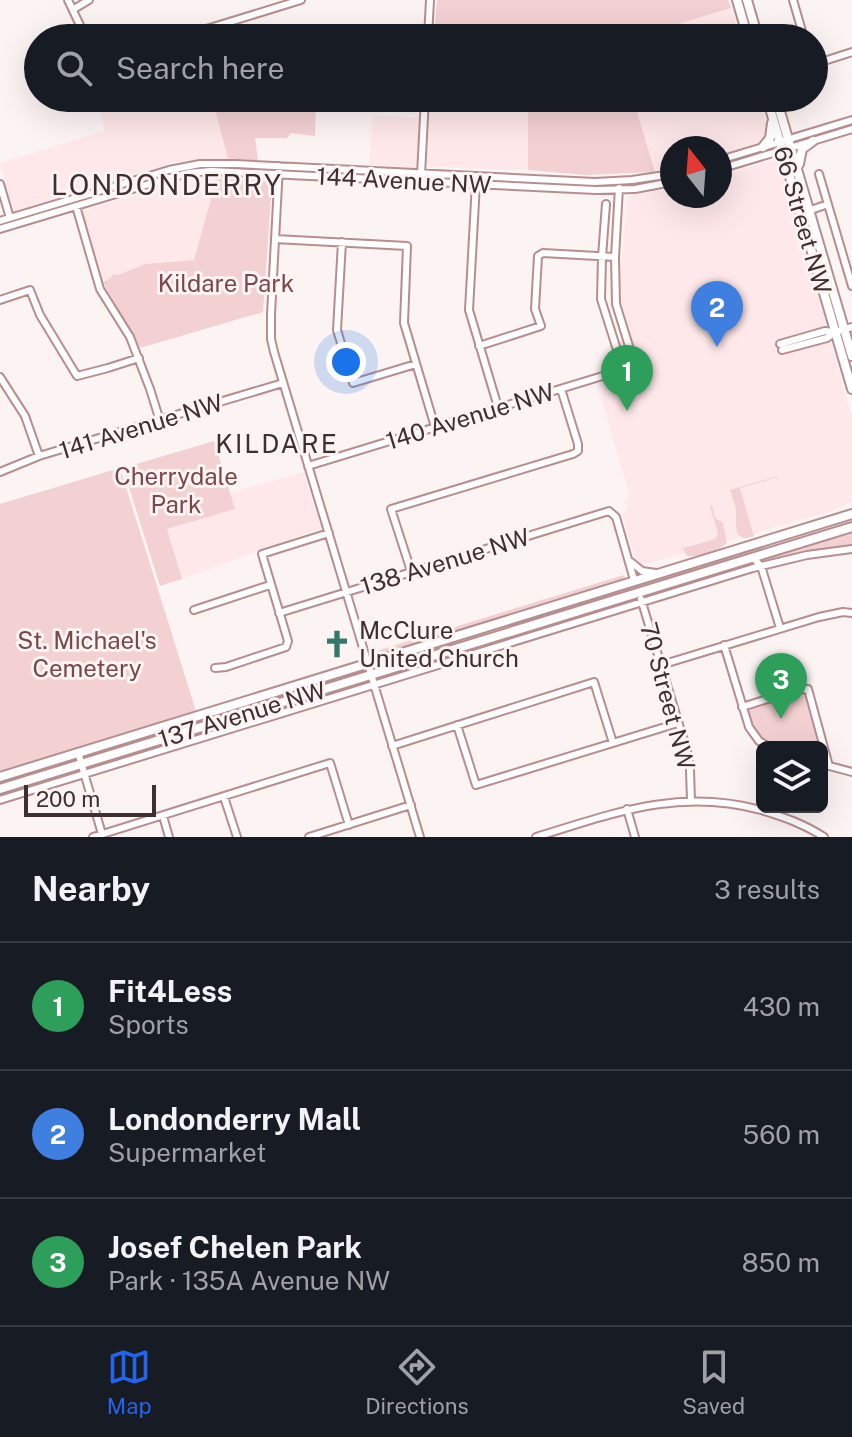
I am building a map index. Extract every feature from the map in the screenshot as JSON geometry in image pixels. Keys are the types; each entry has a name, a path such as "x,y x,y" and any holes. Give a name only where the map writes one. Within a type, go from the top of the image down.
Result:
{"main road":[{"path":"737,0 744,24"},
{"path":"747,0 754,24"},
{"name":"66 Street NW","path":"771,112 799,172 811,210 844,329 852,389"},
{"name":"66 Street NW","path":"779,112 786,145 852,356"},
{"path":"763,147 770,138 773,118"},
{"path":"799,172 800,151 813,141"},
{"name":"137 Avenue NW","path":"0,777 852,514"},
{"name":"137 Avenue NW","path":"0,789 852,524"}],"street":[{"path":"68,0 80,24"},
{"path":"74,9 89,0"},
{"path":"220,24 301,0"},
{"path":"429,24 430,0"},
{"path":"793,0 800,24"},
{"path":"828,60 852,52"},
{"path":"421,178 424,112"},
{"path":"732,165 852,120"},
{"path":"732,156 763,147 813,141 852,129"},
{"path":"279,170 270,327 274,352 420,837"},
{"name":"144 Avenue NW","path":"0,229 12,222 75,203 189,173 279,170 421,178 595,182 660,176"},
{"name":"66 Street NW","path":"819,174 852,286"},
{"path":"477,180 469,310 498,407"},
{"name":"144 Avenue NW","path":"477,180 619,190 660,184"},
{"path":"619,181 616,304 632,357"},
{"path":"0,184 12,222"},
{"path":"75,203 100,289 130,337 160,421"},
{"path":"606,204 601,299 618,353 632,357"},
{"name":"66 Street NW","path":"811,210 828,204"},
{"name":"144 Avenue NW","path":"0,221 12,222"},
{"path":"275,239 407,246 404,323 435,427"},
{"path":"342,242 337,330 353,383 416,364"},
{"path":"479,346 541,326 535,309 538,256 543,253 615,257"},
{"path":"0,300 30,290 40,315 77,376 139,358"},
{"path":"781,347 827,338 844,329"},
{"name":"140 Avenue NW","path":"308,466 632,367 632,357"},
{"path":"0,377 25,416 39,456"},
{"name":"141 Avenue NW","path":"0,472 39,456 283,383"},
{"path":"411,571 391,509 578,451 561,389"},
{"name":"138 Avenue NW","path":"279,613 603,512 616,517 628,558"},
{"path":"215,668 284,649 288,644 262,554 329,533"},
{"name":"137 Avenue NW","path":"0,800 761,566 852,549"},
{"path":"761,566 764,553"},
{"path":"752,557 761,566 780,628"},
{"path":"628,558 642,571 660,573"},
{"path":"628,558 634,580"},
{"path":"194,610 270,585"},
{"name":"70 Street NW","path":"639,592 689,761 691,801"},
{"path":"661,665 819,617 852,613"},
{"path":"724,645 750,731 759,741"},
{"path":"392,746 594,682 613,743"},
{"path":"742,707 808,689 820,741"},
{"path":"457,725 476,785 678,723"},
{"path":"78,752 102,834"},
{"path":"93,837 330,763 349,825"},
{"path":"828,766 852,772"},
{"path":"224,797 237,837"},
{"path":"536,837 627,809 663,802 691,801 730,804 768,812 801,824 824,837"},
{"path":"309,837 411,805"},
{"path":"627,809 635,837"},
{"path":"163,816 169,837"}],"shaded area":[{"path":"731,8 736,24 678,24"},
{"path":"100,112 216,112 228,159 174,162 14,211 0,163 105,131"},
{"path":"429,112 528,112 528,170 431,167 427,164"},
{"path":"637,112 762,112 769,133 767,137 762,142 732,151 732,136 660,136 660,171 655,172"},
{"path":"373,115 420,118 416,169 369,164"},
{"path":"774,160 779,163 852,417 852,502 828,512 643,565 635,559 623,516 628,507 624,502 630,497 597,384 634,373 639,368 620,286 627,196 660,191 660,208 732,208 732,172"},
{"path":"217,177 194,260 145,264 103,282 82,211 167,186"},
{"path":"303,472 321,528 182,579 167,529 235,509 230,493"}],"green space":[{"path":"437,0 728,0 731,8 678,24 435,24"},
{"path":"216,112 316,112 315,136 291,133 287,138 255,138 258,160 228,159"},
{"path":"528,112 637,112 655,172 586,175 528,170"},
{"name":"Kildare Park","path":"217,177 272,182 263,312 140,348 103,282 113,274 118,275 145,264 194,260"},
{"name":"Cherrydale Park","path":"214,441 235,509 167,529 182,579 160,586 123,468"},
{"name":"St. Michael's Cemetery","path":"120,468 196,711 0,772 0,504"},
{"path":"778,476 740,488 754,536 747,538 738,535 736,510 730,490"},
{"path":"712,505 715,518 723,523 727,543 708,553 687,556 681,545 684,548 715,539 718,534"},
{"path":"852,532 852,546 767,561 768,557 783,551"},
{"path":"732,554 725,560 601,600 377,668 381,664"},
{"path":"624,575 622,581 374,656 373,652 376,651"},
{"path":"631,598 630,603 382,679 381,675"},
{"path":"360,669 355,674 307,691 85,758 90,753"},
{"path":"363,680 365,684 91,769 88,767"},
{"path":"799,693 806,697 819,741 763,740 750,723 748,709"}],"place":[{"name":"Londonderry Mall","path":"717,347"},
{"name":"Fit4Less","path":"627,411"},
{"name":"McClure United Church","path":"337,644"},
{"name":"Josef Chelen Park","path":"781,719"}],"district":[{"name":"LONDONDERRY","path":"167,184"},
{"name":"KILDARE","path":"277,443"}]}
